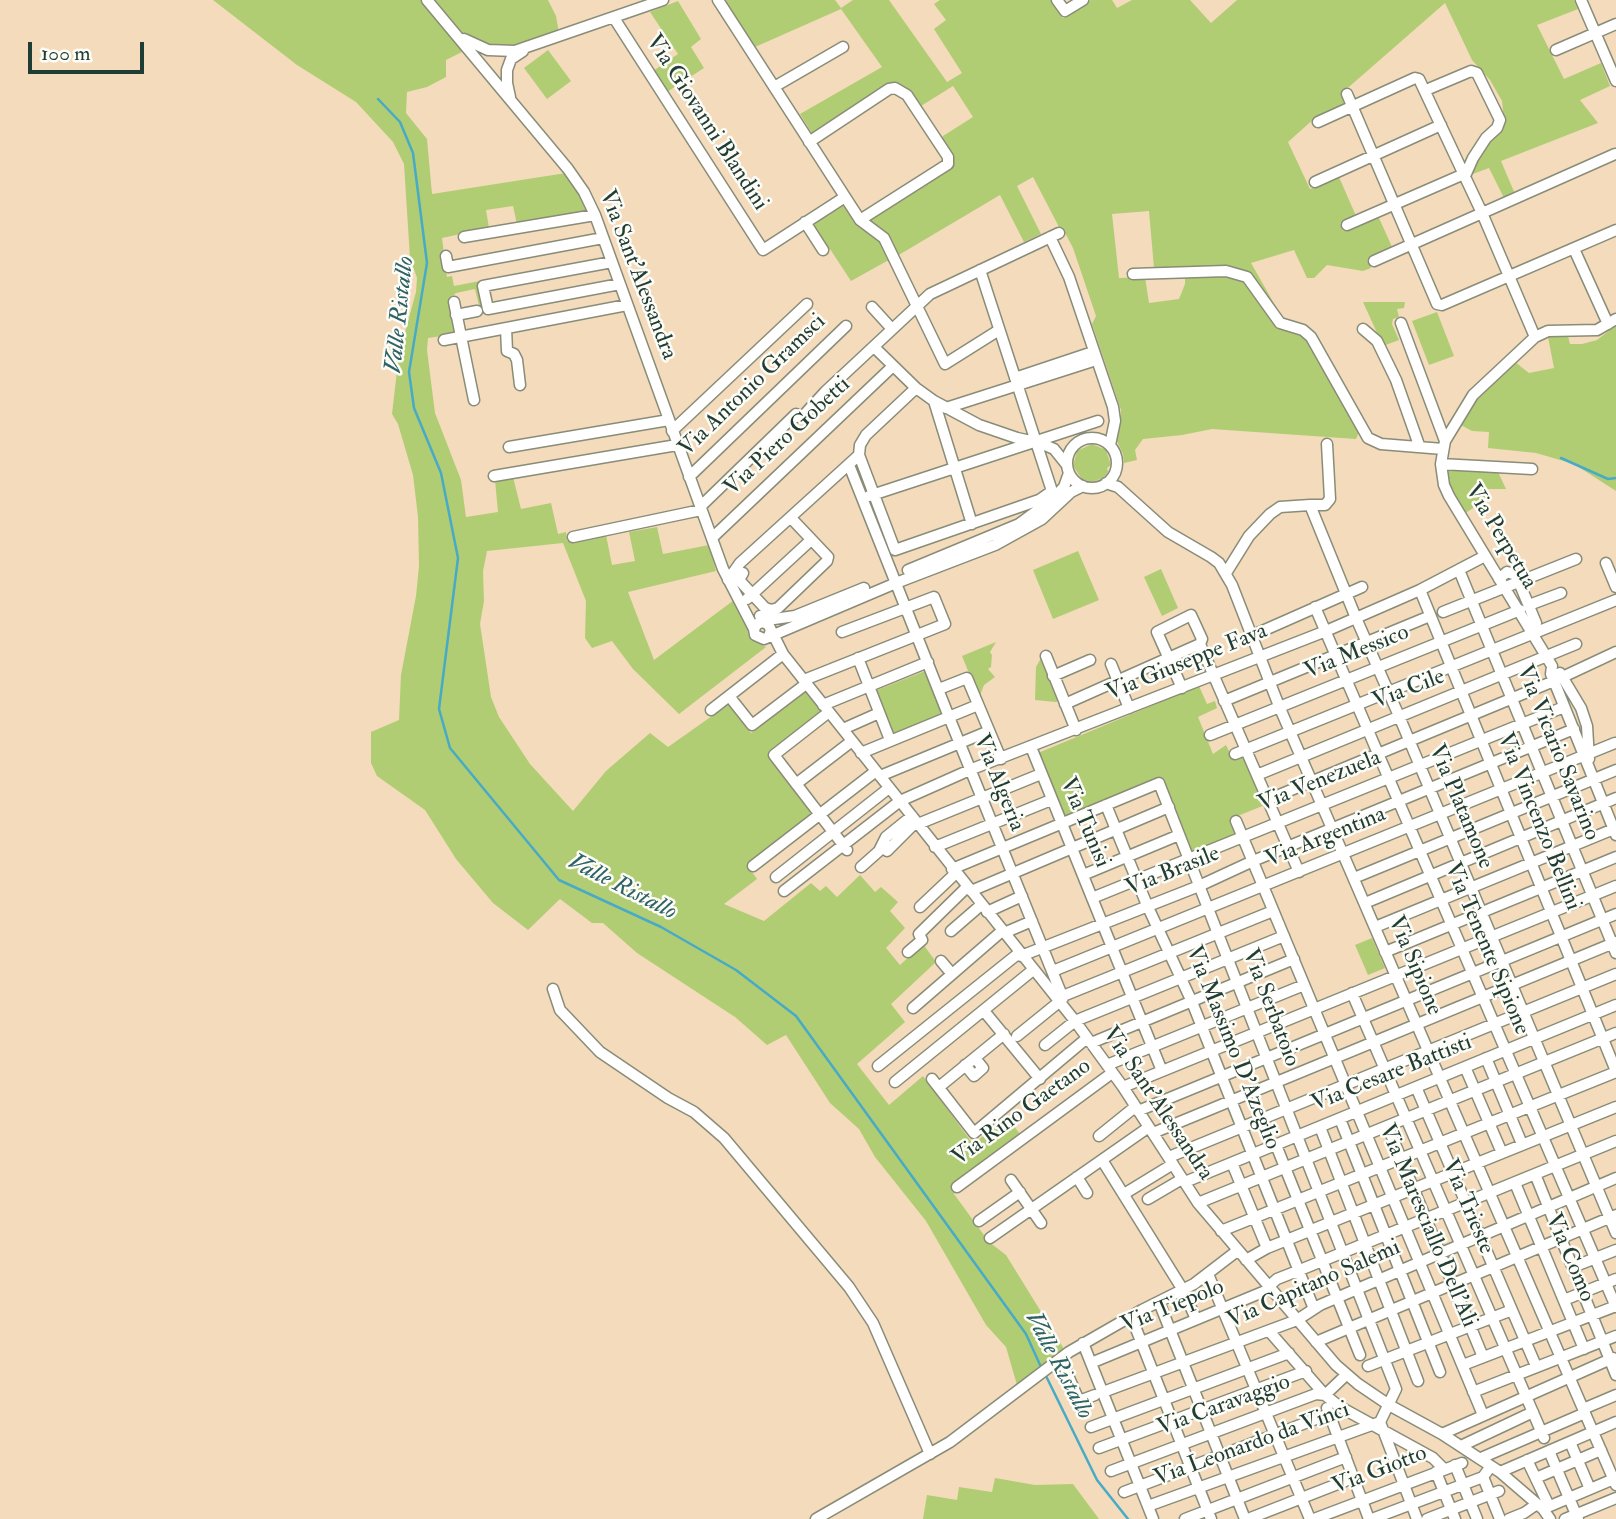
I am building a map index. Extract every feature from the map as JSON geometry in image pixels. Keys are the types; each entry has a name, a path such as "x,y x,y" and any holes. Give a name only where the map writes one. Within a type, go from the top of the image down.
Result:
{"street":[{"name":"Via Sant'Alessandra","path":"427,0 568,169 584,192 596,215 723,569 742,603 772,635 805,682 954,871 1059,999 1123,1087 1198,1203 1316,1342 1346,1374 1389,1405 1481,1458 1543,1506 1550,1519"},
{"path":"485,70 499,66 532,47 663,0"},
{"path":"718,0 860,220 884,239 945,364 999,330"},
{"path":"1057,0 1065,11 1083,0"},
{"path":"1581,0 1616,81"},
{"name":"Via Giovanni Blandini","path":"614,19 763,250 805,222"},
{"path":"1556,50 1616,24"},
{"path":"457,35 474,45 502,51 532,47"},
{"path":"774,86 843,47"},
{"path":"485,70 494,56 502,51"},
{"path":"510,100 507,83 511,59"},
{"path":"1347,225 1464,175 1486,138 1497,128 1500,120 1477,73 1471,71 1426,90"},
{"path":"1318,122 1415,78 1422,82 1535,337 1548,331 1587,331 1612,321 1574,249"},
{"path":"809,142 889,89 895,88 907,95 948,157 948,164 860,220"},
{"path":"1347,94 1437,304 1443,305 1616,230"},
{"path":"1315,183 1441,125"},
{"path":"1374,261 1615,154"},
{"path":"823,250 805,222 845,197"},
{"path":"464,237 596,215"},
{"path":"573,537 700,508 793,418 804,415 930,294 1055,235 1113,407 1115,421 1110,445"},
{"path":"447,261 603,238"},
{"path":"482,310 484,286 612,262"},
{"path":"849,465 895,550 1039,500 1052,491 980,270"},
{"path":"1133,274 1226,271 1247,277 1280,323 1303,330 1311,337 1368,438 1381,444 1444,445 1436,414 1401,323"},
{"path":"456,315 620,284"},
{"path":"454,302 474,400"},
{"path":"509,447 670,425 807,304"},
{"path":"444,340 627,305"},
{"path":"872,307 892,329"},
{"name":"Via Antonio Gramsci","path":"689,477 846,326"},
{"path":"506,328 508,351 514,354 517,360 520,384"},
{"path":"1363,329 1377,341 1396,380 1419,445"},
{"name":"Via Perpetua","path":"1535,337 1473,395 1444,445 1441,464 1444,485 1449,496 1502,584 1524,608 1558,679 1564,707 1586,754"},
{"path":"874,347 916,388 979,425 1038,442 1066,446 1085,438 1097,438 1110,445 1132,498"},
{"path":"946,408 1016,381 1095,356"},
{"name":"Via Piero Gobetti","path":"712,538 893,366"},
{"path":"868,496 859,455 860,445 866,435 916,388"},
{"path":"1097,438 1108,421 1107,395"},
{"path":"934,401 972,524"},
{"path":"1436,414 1456,423"},
{"path":"868,496 1098,421"},
{"path":"1038,442 1059,453 1068,469 1083,486"},
{"path":"772,635 1019,524 1053,499 1064,487 1068,453 1074,444"},
{"path":"1226,573 1249,536 1269,514 1280,507 1325,505 1330,499 1327,444"},
{"path":"495,477 677,445"},
{"path":"728,580 859,455"},
{"path":"1441,464 1532,470"},
{"path":"755,615 774,619 794,616 1012,538 1042,519 1071,492 1083,486 1099,487 1106,483 1117,467"},
{"path":"1106,483 1118,486 1132,498"},
{"name":"Via Algeria","path":"868,496 916,636 1053,971 1059,999"},
{"name":"Via Sipione","path":"1132,498 1168,532 1211,557 1226,573 1279,706 1615,1481"},
{"name":"Via Platamone","path":"1310,505 1570,1125 1613,1216 1616,1233"},
{"path":"742,568 739,580 765,608 778,608 827,561 828,557 791,518"},
{"path":"772,635 760,623 754,629 742,603 811,540"},
{"name":"Via Giuseppe Fava","path":"784,891 845,847 900,801 972,769 1326,631 1420,590 1485,556"},
{"path":"1520,582 1576,559"},
{"path":"1606,563 1614,579"},
{"path":"723,569 742,568"},
{"name":"Via Vicario Savarino","path":"1459,570 1615,946"},
{"path":"1443,611 1472,601 1502,584 1507,572 1520,582 1524,608"},
{"path":"1251,636 1362,587"},
{"name":"Via Vincenzo Bellini","path":"1420,590 1616,1071"},
{"name":"Via Messico","path":"1210,735 1561,593"},
{"path":"729,696 752,726 805,682 945,624 934,597 842,632"},
{"path":"1240,752 1616,600"},
{"name":"Via Tenente Sipione","path":"1315,607 1542,1136 1596,1258 1611,1281 1616,1306"},
{"path":"1182,688 1157,632 1191,615 1202,639 1200,644 1235,725 1240,752 1257,775 1299,872"},
{"path":"711,709 729,696 772,635 794,616"},
{"path":"1224,701 1430,616"},
{"path":"1065,704 1200,644"},
{"name":"Via Cile","path":"1257,775 1503,675 1550,661 1576,644"},
{"path":"1268,800 1513,699 1616,652"},
{"path":"1046,656 1076,730"},
{"path":"858,658 890,740"},
{"path":"1054,676 1090,660"},
{"path":"845,847 774,755 826,708 869,686 928,662"},
{"path":"1111,664 1129,708"},
{"path":"939,689 967,678 1001,759"},
{"path":"1375,927 1572,845 1615,830 1586,754 1587,726 1581,708 1558,679"},
{"path":"861,752 978,705"},
{"name":"Via Venezuela","path":"1092,898 1564,707"},
{"path":"843,729 879,713"},
{"name":"Via Brasile","path":"878,1066 967,993 1020,954 1199,886 1253,861 1574,729"},
{"path":"753,866 878,773 989,731"},
{"path":"796,784 852,741"},
{"name":"Via Argentina","path":"1053,971 1209,910 1615,743"},
{"name":"Via Tunisi","path":"1031,747 1162,1071"},
{"path":"1354,878 1552,796 1592,774 1616,771"},
{"path":"861,866 878,851 886,837 916,821 1041,774"},
{"name":"Via Serbatoio","path":"1105,805 1159,783 1396,1389 1389,1405"},
{"path":"776,877 889,788"},
{"path":"1364,903 1616,799"},
{"path":"936,847 1051,800"},
{"path":"920,907 954,871 1105,805"},
{"name":"Via Massimo D'Azeglio","path":"1105,805 1192,1002 1314,1309"},
{"path":"908,952 922,940 919,934 969,889 1012,874 1169,807"},
{"path":"887,851 916,821"},
{"name":"Via Maresciallo Dell'Ali","path":"1236,821 1483,1415"},
{"path":"1083,875 1179,835"},
{"path":"1385,952 1616,857"},
{"path":"1123,1087 1616,886"},
{"path":"951,931 984,908 1022,896"},
{"path":"1017,1036 1059,999 1273,911"},
{"path":"1099,1136 1137,1109 1616,914"},
{"path":"914,1008 956,979 1003,932 1032,920"},
{"path":"1045,1045 1075,1021 1284,936"},
{"path":"990,1238 1102,1160 1151,1130 1231,1101 1615,946"},
{"path":"1004,1034 970,1062 935,1083 974,1133 1089,1041 1294,959"},
{"path":"941,961 967,993"},
{"path":"895,1082 1033,970"},
{"path":"1124,1194 1171,1161 1242,1127 1616,974"},
{"name":"Via Rino Gaetano","path":"957,1187 1110,1069 1152,1047 1304,985"},
{"path":"553,989 560,1010 600,1052 668,1098 694,1112 724,1138 849,1287 873,1324 930,1454"},
{"name":"Via Trieste","path":"1352,993 1543,1434"},
{"name":"Via Cesare Battisti","path":"1148,1199 1184,1180 1233,1163 1616,1005"},
{"path":"984,1011 1040,1079"},
{"path":"1198,1203 1616,1033"},
{"path":"1486,1058 1522,1144"},
{"path":"1465,1067 1502,1153"},
{"path":"1221,1231 1616,1071"},
{"path":"1416,1087 1536,1366"},
{"path":"1245,1260 1353,1212 1616,1107"},
{"path":"1340,1119 1440,1372"},
{"path":"1320,1127 1418,1381"},
{"path":"1388,1127 1483,1357"},
{"name":"Via Tiepolo","path":"1091,1363 1224,1309 1269,1288 1277,1279 1300,1269 1616,1141"},
{"path":"1276,1145 1360,1355"},
{"path":"1102,1160 1183,1290 1196,1319"},
{"path":"1233,1163 1267,1248"},
{"path":"1535,1174 1603,1341 1613,1358 1616,1375"},
{"path":"1077,1177 1087,1193"},
{"name":"Via Capitano Salemi","path":"1059,1360 1079,1401 1297,1320 1356,1289 1616,1178"},
{"path":"1012,1180 1041,1223"},
{"name":"Via Como","path":"1515,1183 1584,1349"},
{"path":"979,1221 1020,1192"},
{"path":"1316,1342 1613,1216"},
{"path":"1573,1267 1616,1250"},
{"path":"816,1519 930,1454 1083,1343 1183,1290 1237,1251"},
{"path":"1208,1274 1312,1519"},
{"path":"1564,1300 1611,1281"},
{"path":"1159,1302 1246,1519 1353,1478"},
{"path":"1463,1366 1616,1306"},
{"path":"1368,1366 1512,1310"},
{"path":"1131,1316 1209,1515"},
{"path":"1269,1331 1325,1395 1340,1407 1378,1425 1449,1467 1463,1484 1477,1519"},
{"path":"1472,1392 1616,1336"},
{"path":"1083,1343 1099,1394 1113,1418 1153,1519"},
{"path":"1091,1427 1289,1353"},
{"path":"1442,1434 1613,1358"},
{"path":"1100,1448 1306,1371"},
{"name":"Via Caravaggio","path":"1111,1471 1316,1394 1325,1395 1346,1374"},
{"path":"1325,1395 1337,1436 1370,1519 1483,1477 1496,1469 1527,1460 1616,1422"},
{"path":"1481,1458 1543,1434 1616,1395"},
{"path":"1378,1425 1389,1405"},
{"path":"1461,1446 1533,1412"},
{"path":"1124,1492 1329,1413"},
{"path":"1378,1425 1417,1519"},
{"name":"Via Leonardo da Vinci","path":"1148,1506 1337,1436 1378,1425"},
{"path":"1570,1441 1590,1489"},
{"path":"1536,1478 1601,1450"},
{"path":"1549,1451 1569,1497 1573,1518 1616,1498"},
{"path":"1185,1519 1209,1515 1237,1498 1346,1457"},
{"path":"1527,1460 1536,1478 1543,1506"},
{"path":"1449,1467 1444,1492 1453,1514"},
{"name":"Via Giotto","path":"1312,1519 1449,1467"},
{"path":"1483,1477 1495,1492 1500,1519"},
{"path":"1509,1519 1526,1516 1543,1506 1615,1481"},
{"path":"1427,1519 1453,1514 1470,1502 1495,1492"}],"green space":[{"path":"213,0 421,0 464,51 446,60 446,77 427,87 407,92 406,113 427,139 432,194 566,173 576,187 588,211 517,224 513,206 486,210 489,228 442,238 447,277 452,276 454,286 480,281 486,312 481,314 475,289 456,293 450,298 456,334 428,338 427,350 435,413 461,480 466,517 498,512 495,480 513,477 521,509 551,503 558,534 566,532 567,541 606,535 612,565 635,561 629,532 657,527 663,554 709,545 716,571 628,592 654,660 734,600 747,620 751,640 766,647 679,714 633,669 612,641 592,648 585,638 586,601 563,543 487,551 480,624 491,697 499,717 530,764 573,811 606,771 650,733 668,747 729,704 751,733 807,691 824,712 769,755 814,814 748,866 757,879 724,904 764,921 811,883 820,891 826,886 837,897 860,875 875,892 881,887 898,902 890,911 905,928 886,948 900,965 923,944 936,962 891,1004 905,1022 857,1064 889,1105 923,1076 973,1144 1007,1117 1020,1134 953,1184 956,1191 954,1194 989,1242 1006,1255 1064,1349 1017,1385 1006,1347 986,1325 926,1221 875,1157 859,1129 830,1103 786,1035 767,1045 735,1017 637,953 603,923 592,923 560,899 528,930 493,903 456,859 425,810 377,776 371,763 371,732 399,720 401,675 419,566 418,517 413,475 398,424 392,414 399,354 416,292 417,278 410,258 404,164 393,142 356,102 297,65"},
{"path":"433,0 548,0 556,16 559,33 526,44 486,46 472,40 459,29"},
{"path":"725,0 835,0 841,8 853,0 889,0 947,82 962,73 934,29 946,20 934,4 940,0 1051,0 1063,18 1091,0 1112,0 1117,8 1132,0 1190,0 1211,23 1237,0 1574,0 1578,9 1537,25 1564,79 1601,63 1610,86 1580,100 1598,123 1501,161 1515,194 1504,198 1489,168 1470,175 1475,162 1504,121 1502,101 1490,80 1472,60 1445,3 1342,93 1347,104 1316,117 1288,142 1310,189 1339,177 1356,216 1340,223 1343,231 1379,218 1393,249 1367,260 1371,268 1363,271 1327,265 1314,278 1307,278 1294,250 1251,263 1284,321 1252,278 1245,273 1237,270 1154,268 1149,211 1112,214 1119,278 1145,277 1149,303 1179,299 1185,276 1220,274 1244,278 1277,323 1302,332 1308,338 1359,432 1356,439 1212,429 1143,439 1135,450 1137,460 1124,463 1115,437 1121,424 1121,410 1092,324 1096,316 1073,248 1033,177 1017,186 1041,234 1024,242 1000,195 897,256 885,234 867,219 951,166 951,159 941,141 943,136 973,117 953,86 921,106 902,87 888,87 813,135 800,114 882,67 841,9 755,47"},
{"path":"678,1 701,39 691,47 704,68 667,92 653,71 678,54 650,12"},
{"path":"548,50 571,81 547,99 524,68"},
{"path":"843,204 874,233 894,262 887,261 851,281 811,226"},
{"path":"1363,302 1405,302 1404,308 1397,309 1399,317 1393,319 1392,324 1399,340 1383,346"},
{"path":"1437,312 1454,356 1429,365 1412,321"},
{"path":"1616,325 1616,491 1574,464 1536,453 1488,448 1489,432 1472,431 1459,424 1480,394 1515,362 1529,373 1554,368 1548,337 1568,336 1570,344 1582,344 1597,340"},
{"path":"1092,444 1106,450 1111,465 1103,478 1092,482 1082,479 1073,466 1077,451"},
{"path":"1453,468 1498,472 1506,489 1487,489 1487,499 1464,514 1449,486 1446,473"},
{"path":"1078,551 1099,600 1053,619 1033,570"},
{"path":"1161,569 1178,608 1162,616 1144,577"},
{"path":"996,642 990,652 991,667 988,669 995,677 984,685 979,698 962,656"},
{"path":"1041,658 1058,701 1056,702 1035,700 1036,667"},
{"path":"925,671 943,715 893,735 875,691"},
{"path":"1199,686 1207,704 1215,701 1217,708 1198,717 1213,754 1226,745 1233,759 1244,755 1265,805 1230,819 1236,834 1191,853 1161,777 1062,818 1038,753"},
{"path":"1372,938 1385,968 1368,975 1355,945"},
{"path":"995,1478 1035,1485 1073,1484 1099,1519 923,1519 927,1495 957,1500 959,1487 992,1492"}],"waterway":[{"name":"Valle Ristallo","path":"378,99 400,122 413,153 427,263 409,372 414,408 441,473 458,558 439,709 450,748 559,880 661,927 736,970 796,1016 1026,1334 1041,1367"},
{"path":"1561,458 1608,479 1616,478"},
{"name":"Valle Ristallo","path":"1046,1376 1097,1480 1128,1519"}]}
